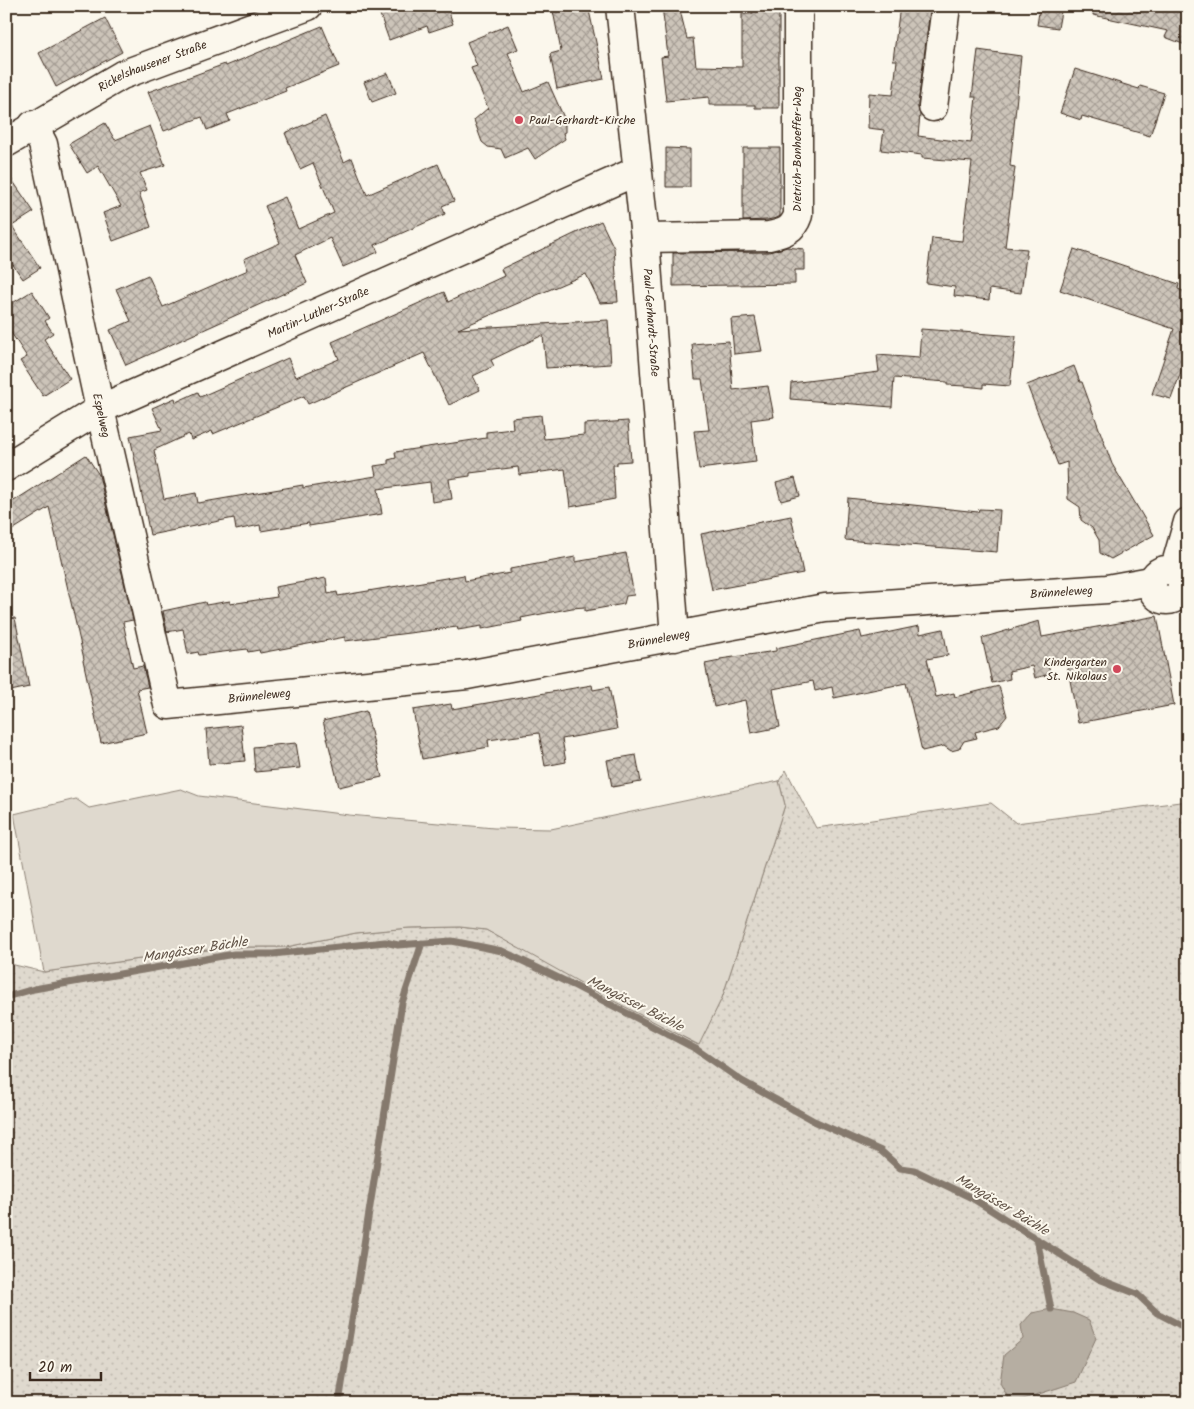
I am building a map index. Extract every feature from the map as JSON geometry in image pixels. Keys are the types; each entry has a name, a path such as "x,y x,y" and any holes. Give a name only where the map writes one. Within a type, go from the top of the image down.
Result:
{"street":[{"name":"Rickelshausener Straße","path":"6,143 122,75 308,6"},
{"name":"Paul-Gerhardt-Straße","path":"620,6 645,238 675,638"},
{"path":"932,107 946,6"},
{"name":"Dietrich-Bonhoeffer-Weg","path":"645,238 769,236 781,234 795,224 798,216 798,11"},
{"name":"Espelweg","path":"33,126 43,144 100,409 168,705"},
{"name":"Martin-Luther-Straße","path":"6,467 100,409 637,171"},
{"name":"Brünneleweg","path":"168,705 337,690 466,675 675,638 826,608 1107,589 1163,576 1188,522"}],"shaded area":[{"path":"786,770 816,828 991,803 1016,823 1188,801 1188,1403 6,1403 6,963 44,972 229,947 286,947 356,933 409,928 460,927 486,930 698,1045 722,998 785,805 779,781"},
{"path":"779,781 785,805 722,998 699,1045 606,997 486,930 460,927 409,928 356,933 286,947 229,947 44,972 14,814 76,799 89,808 181,789 199,796 349,815 494,828 551,829"},
{"path":"1051,1309 1073,1313 1089,1320 1096,1338 1076,1382 1011,1403 1000,1383 1004,1355 1023,1339 1021,1325 1032,1313"}],"building":[{"path":"377,6 447,6 453,24 429,32 427,26 389,40"},
{"path":"552,6 588,6 604,79 557,89 550,54 561,51"},
{"path":"662,6 679,6 687,39 693,38 696,66 742,67 742,14 752,14 753,6 774,6 774,14 779,14 779,108 755,108 755,105 709,105 709,97 666,101 661,57 668,56"},
{"path":"900,6 930,10 918,105 920,115 918,136 971,143 976,97 972,97 978,50 1021,56 1010,166 1015,167 1005,247 1027,249 1021,293 990,289 989,300 954,296 955,287 926,283 932,238 962,241 972,162 922,158 922,155 881,150 884,130 868,128 869,93 893,95 897,60 893,60"},
{"path":"1040,6 1062,6 1058,28 1037,25"},
{"path":"1094,6 1188,6 1188,46 1165,37 1168,31 1093,15"},
{"path":"105,18 122,52 56,87 39,53"},
{"name":"Paul-Gerhardt-Kirche","path":"508,25 518,49 508,53 524,92 548,82 565,120 565,132 563,133 565,139 535,159 528,148 505,158 501,149 488,147 482,142 474,120 488,108 471,68 477,66 467,42"},
{"path":"322,26 339,66 285,88 286,91 227,114 230,121 207,130 202,117 164,131 148,92 225,64 226,66"},
{"path":"1075,69 1139,89 1140,86 1164,93 1150,136 1082,116 1081,120 1060,113"},
{"path":"388,73 396,93 372,102 364,82"},
{"path":"325,116 344,162 352,158 367,195 438,164 454,201 442,206 445,214 375,245 378,252 343,267 330,238 295,255 307,283 126,365 110,330 131,321 116,289 148,275 163,307 248,270 244,259 280,243 265,206 285,197 298,229 334,213 313,163 300,169 285,133"},
{"path":"105,123 115,140 150,126 165,165 140,173 147,190 139,193 151,227 113,241 103,213 121,206 98,166 87,173 69,144"},
{"path":"666,148 690,149 690,187 666,187"},
{"path":"743,148 780,148 780,216 777,218 743,221"},
{"path":"6,171 34,212 12,226 40,268 23,279 6,255"},
{"path":"601,221 614,248 618,302 600,303 586,274 458,329 608,320 611,364 546,368 543,335 491,360 494,366 473,376 480,390 449,405 424,353 308,404 304,396 213,434 212,431 191,440 189,434 154,450 164,499 196,493 198,503 303,485 303,488 376,476 374,466 388,464 388,460 396,458 395,452 486,438 486,432 513,429 512,418 541,415 544,439 584,435 584,424 628,421 631,461 617,462 617,465 613,465 615,499 570,507 565,469 519,475 518,467 470,473 470,476 449,479 452,499 432,502 430,482 378,489 382,514 309,526 309,523 261,531 260,525 236,530 234,518 150,535 130,436 162,430 152,408 175,398 176,402 198,392 200,397 288,358 296,377 339,359 332,342 444,292 448,302 504,276 501,269"},
{"path":"787,247 804,249 804,270 795,270 795,284 673,286 673,253 769,252"},
{"path":"1074,249 1179,284 1178,289 1188,293 1188,353 1171,399 1152,394 1174,329 1060,290"},
{"path":"32,291 49,318 45,321 53,333 44,339 70,379 43,396 20,361 27,357 6,325 6,307"},
{"path":"755,317 762,351 734,354 731,319"},
{"path":"921,329 1016,336 1010,386 983,384 983,388 947,385 947,382 894,378 892,407 790,399 791,383 879,372 877,355 919,358"},
{"path":"729,341 733,390 768,386 774,417 751,420 756,462 699,469 694,431 709,430 702,379 695,379 692,344"},
{"path":"1074,366 1080,382 1082,382 1112,464 1154,535 1111,559 1100,553 1099,540 1092,528 1081,520 1080,507 1068,499 1067,462 1058,465 1027,385"},
{"path":"86,455 99,475 133,620 123,622 133,668 143,666 148,687 137,689 147,733 101,743 49,507 6,534 6,506"},
{"path":"795,478 800,496 781,501 776,483"},
{"path":"848,498 978,512 979,509 1000,510 997,552 845,540"},
{"path":"791,516 803,573 712,590 701,534"},
{"path":"626,553 634,595 626,596 624,604 585,611 585,607 572,608 521,618 522,621 482,629 482,626 458,630 457,627 345,641 345,637 260,653 259,650 248,652 247,649 199,655 198,652 188,654 183,629 167,632 163,611 205,602 206,605 230,601 230,604 277,597 275,587 326,578 328,594 337,592 338,596 464,575 465,581 510,573 510,569 575,557 575,562"},
{"name":"Kindergarten St. Nikolaus","path":"1157,616 1174,705 1078,723 1066,659 1048,663 1050,674 1035,678 1032,666 1009,671 1010,679 992,683 982,638 1039,621 1042,637"},
{"path":"15,618 29,687 6,692 6,619"},
{"path":"919,626 920,634 943,629 948,655 927,659 936,697 954,693 955,697 999,686 1007,716 999,726 975,732 977,738 964,741 959,749 951,751 944,746 922,751 906,683 834,698 832,687 815,691 813,681 773,689 780,727 751,733 745,700 714,707 705,664 720,661 720,659 776,651 776,648 860,631 862,638"},
{"path":"592,685 593,690 609,687 617,729 562,739 566,762 545,766 539,733 488,740 489,747 422,759 413,710 451,704 452,709"},
{"path":"366,711 382,777 339,787 323,721"},
{"path":"241,725 245,761 209,764 206,729"},
{"path":"296,743 300,768 255,772 253,747"},
{"path":"636,755 641,782 612,787 607,760"}],"waterway":[{"name":"Mangässer Bächle","path":"6,997 34,989 234,954 273,954 385,942 398,945 452,941 502,951 573,985 696,1049 742,1081 814,1121 881,1151 900,1168 914,1170 972,1198 1099,1279 1137,1294 1157,1313 1188,1329"},
{"path":"339,1403 402,1003 422,943"},
{"path":"1037,1239 1051,1309"}],"place":[{"name":"Paul-Gerhardt-Kirche","path":"519,120"},
{"name":"Kindergarten St. Nikolaus","path":"1117,669"}]}
